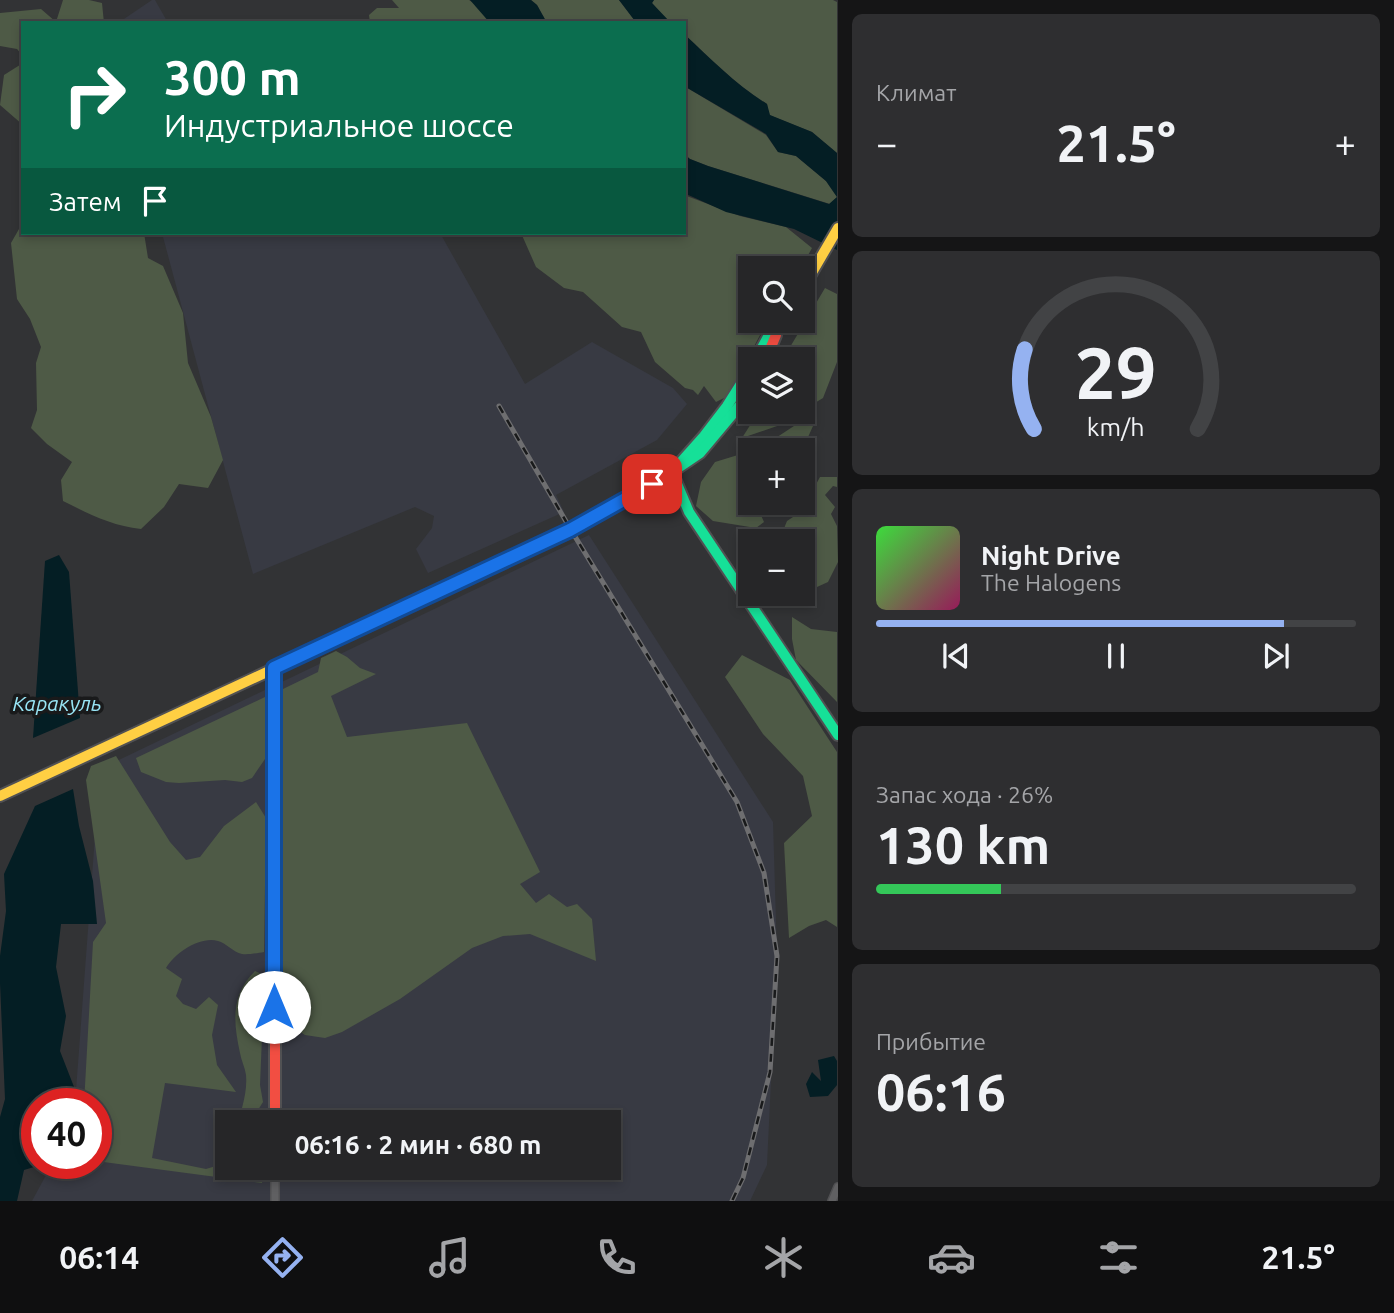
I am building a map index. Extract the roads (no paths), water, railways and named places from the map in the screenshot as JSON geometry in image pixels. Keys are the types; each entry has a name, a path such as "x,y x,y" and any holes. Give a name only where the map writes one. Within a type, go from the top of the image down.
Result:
{"main road":[{"path":"815,267 838,228"},
{"path":"672,472 727,407 738,389"},
{"path":"0,796 570,530 700,453 738,408"},
{"path":"672,472 689,512 838,735"},
{"path":"274,668 275,1110"}],"street":[{"path":"275,1180 275,1201"},
{"path":"832,1201 838,1188"}],"water":[{"path":"470,0 531,0 546,21 488,21"},
{"path":"619,0 654,0 652,3 669,21 635,21"},
{"path":"686,36 734,80 767,104 770,115 812,132 837,153 837,197 826,181 796,156 778,152 766,134 686,87"},
{"path":"686,156 708,166 829,204 837,197 837,250 794,229 726,212 686,194"},
{"name":"Каракуль","path":"59,555 69,572 80,718 33,738 45,561"},
{"path":"73,789 93,881 97,924 61,924 56,967 66,1016 60,1051 74,1088 21,1088 22,1179 17,1201 0,1201 0,1117 5,1099 0,983 0,956 6,911 4,874 35,806"},
{"path":"834,1056 837,1061 837,1085 828,1096 810,1097 806,1084 812,1072 821,1081 818,1060"}],"railway":[{"path":"499,406 571,530 737,802 764,873 777,956 770,1072 743,1178 732,1201"}]}
